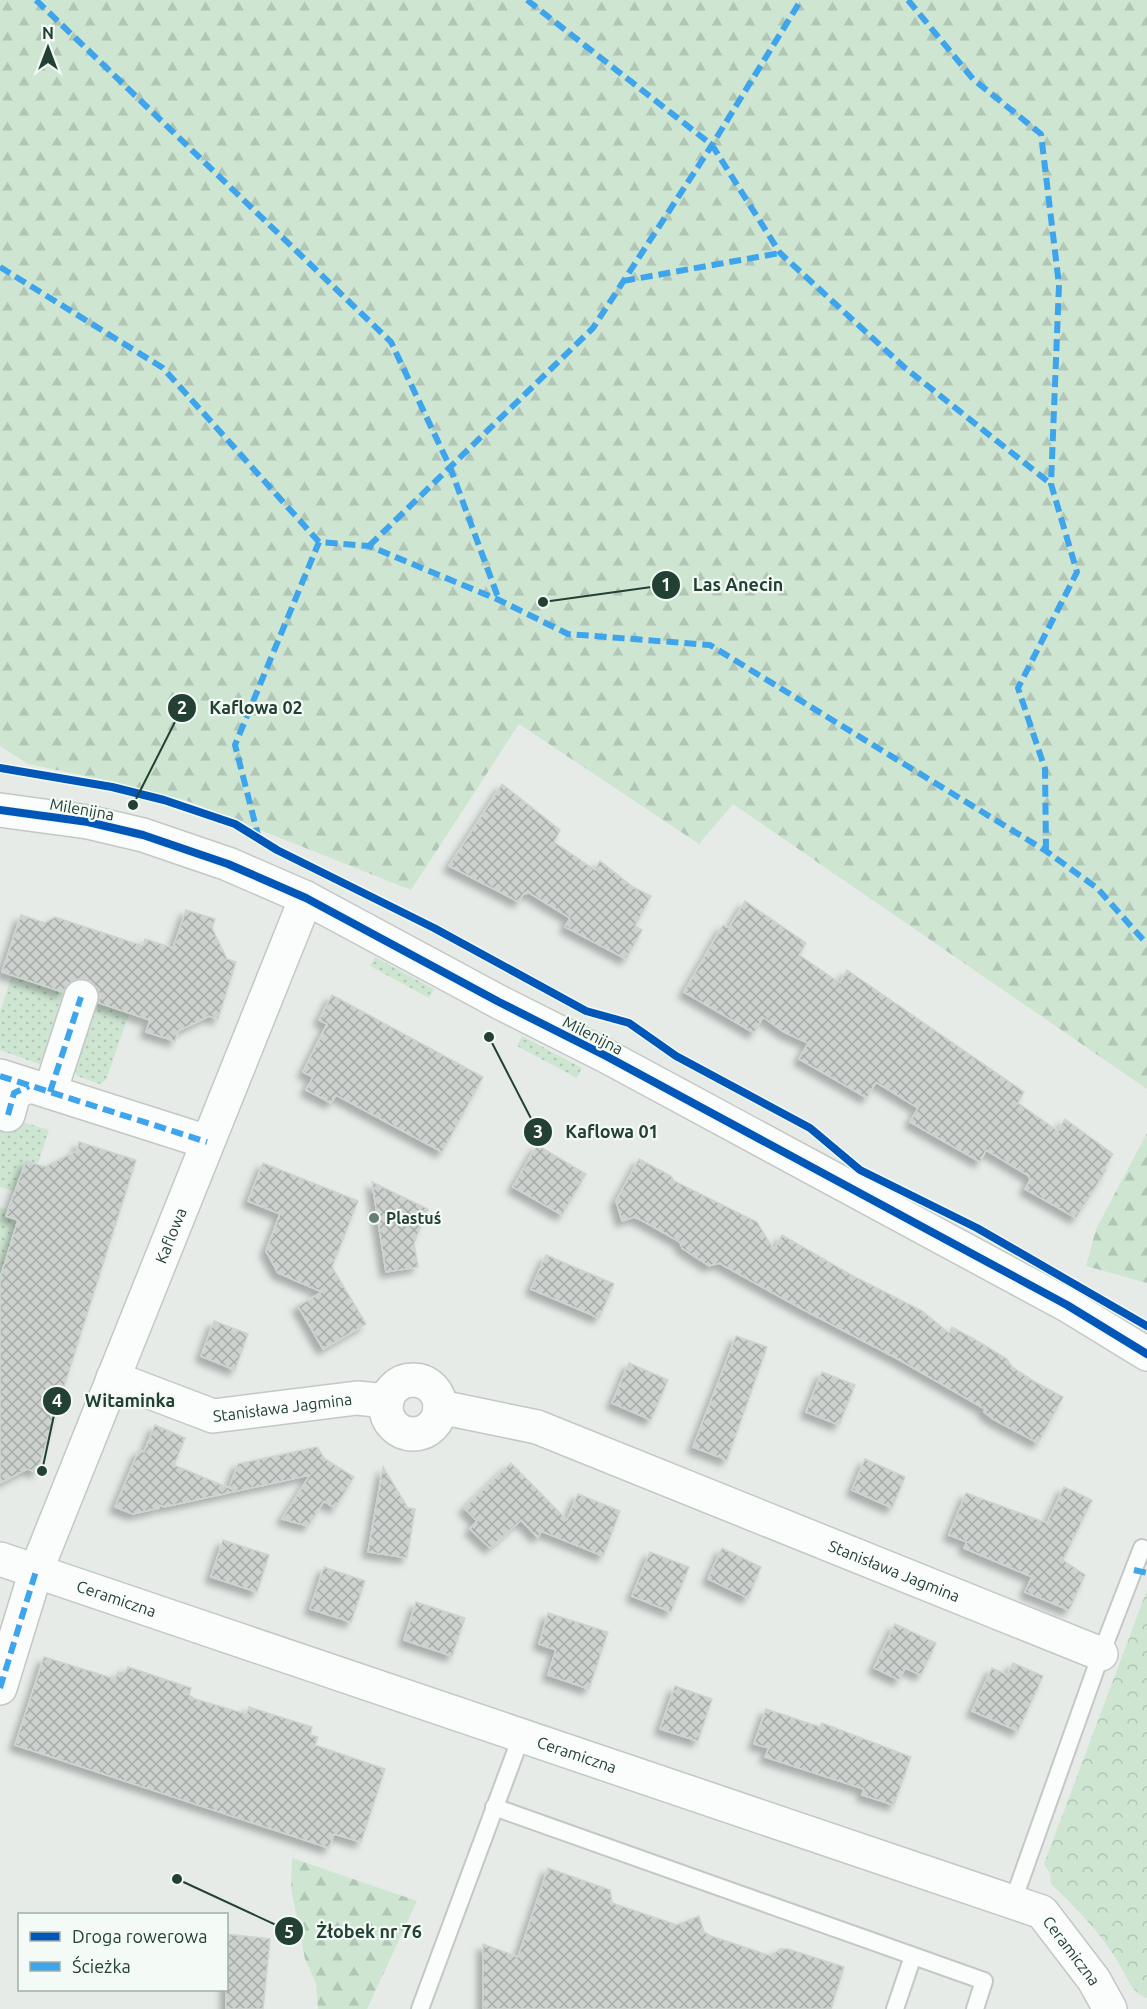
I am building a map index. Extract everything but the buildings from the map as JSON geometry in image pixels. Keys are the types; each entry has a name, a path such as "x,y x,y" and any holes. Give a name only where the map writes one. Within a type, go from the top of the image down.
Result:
{"street":[{"name":"Milenijna","path":"0,810 88,822 143,835 228,864 306,898 1067,1305 1147,1354"},
{"name":"Kaflowa","path":"0,1688 36,1571 306,898"},
{"path":"8,1114 14,1093 26,1085 81,997"},
{"path":"26,1085 207,1142"},
{"name":"Stanisława Jagmina","path":"114,1378 213,1416 357,1398 387,1401 390,1420 405,1433 415,1434 433,1425 440,1407 537,1427 1101,1654"},
{"name":"Ceramiczna","path":"0,1559 1042,1912 1094,1980 1110,2009"}],"lane":[{"path":"1013,1901 1101,1654 1142,1548"},
{"path":"420,2009 521,1737"},
{"path":"494,1807 984,1981 975,2009"},
{"path":"896,2009 913,1956"}],"green space":[{"path":"0,0 1147,0 1147,1089 733,804 699,844 519,724 411,890 185,800 115,782 28,764 0,746"},
{"path":"375,957 434,989 429,998 370,966"},
{"path":"12,975 67,993 44,1060 39,1064 0,1050 0,1012"},
{"path":"91,1001 129,1014 106,1080 100,1084 77,1076 74,1067"},
{"path":"522,1036 582,1068 577,1078 517,1046"},
{"path":"0,1115 49,1130 38,1164 26,1161 16,1192 0,1187"},
{"path":"1147,1133 1147,1283 1086,1266 1096,1229"},
{"path":"0,1207 9,1210 7,1217 18,1220 0,1278"},
{"path":"1147,1590 1147,1998 1137,1993 1095,1930 1051,1884 1050,1873 1044,1864"},
{"path":"292,1858 417,1901 367,2009 318,2009 316,1983 305,1959 291,1888"}],"marked path":[{"path":"36,0 391,342 450,467 499,600"},
{"path":"527,0 712,145 780,253 904,367 1051,484"},
{"path":"369,546 593,328 712,145 801,0"},
{"path":"908,0 973,79 1041,134 1059,285 1051,484 1077,572 1018,688 1045,769 1046,851"},
{"path":"623,281 780,253"},
{"path":"0,267 163,368 319,542 369,546 499,600 568,634 710,645 1046,851 1097,888 1147,944"},
{"path":"259,839 235,745 319,542"},
{"path":"50,1092 81,997"},
{"path":"0,1076 207,1142"},
{"path":"8,1115 14,1093 29,1086"},
{"path":"1134,1570 1147,1573"},
{"path":"0,1688 36,1571"}],"cycle path":[{"path":"0,768 112,787 164,800 235,824 277,850 434,928 586,1011 629,1023 676,1056 810,1128 860,1170 977,1228 1147,1326"},
{"path":"0,810 88,822 143,835 228,864 306,898 499,1002 606,1056 1067,1305 1147,1354"}],"place":[{"name":"Las Anecin","path":"543,602"},
{"name":"Kaflowa 02","path":"133,805"},
{"name":"Kaflowa 01","path":"489,1037"},
{"name":"Plastuś","path":"374,1218"},
{"name":"Witaminka","path":"42,1471"},
{"name":"Żłobek nr 76","path":"177,1879"}]}
